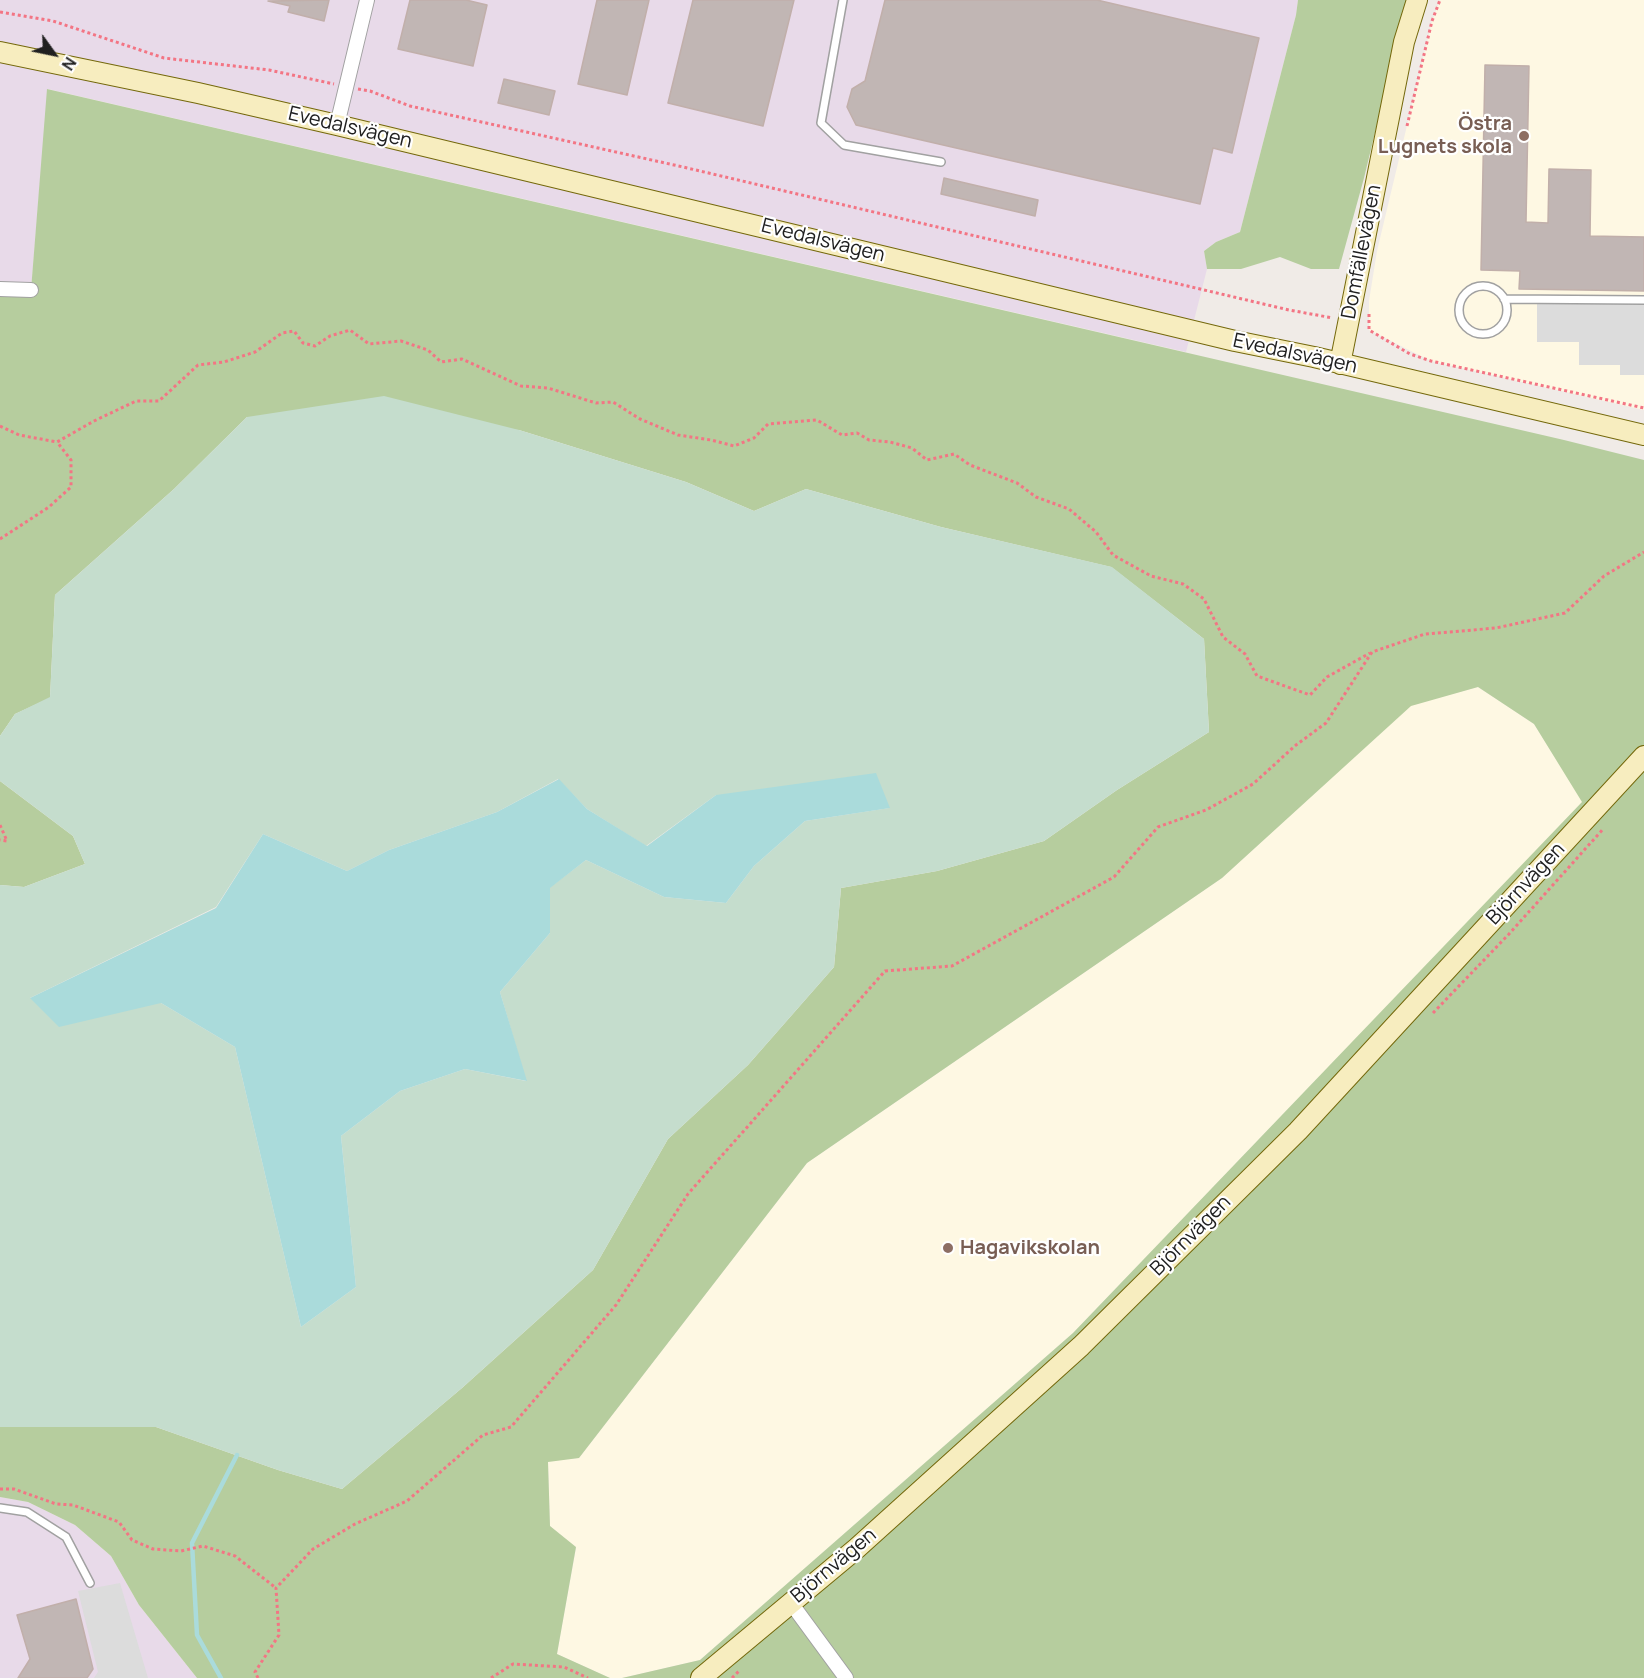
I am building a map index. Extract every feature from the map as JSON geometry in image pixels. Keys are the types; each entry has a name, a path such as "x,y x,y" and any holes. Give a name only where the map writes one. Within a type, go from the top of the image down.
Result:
{"street":[{"path":"337,125 367,0"},
{"name":"Domfällevägen","path":"1340,364 1404,42 1417,0"},
{"name":"Evedalsvägen","path":"0,52 198,93 337,125 1235,341 1644,435"},
{"path":"0,289 32,290"},
{"name":"Björnvägen","path":"701,1678 857,1548 1081,1346 1298,1131 1644,756"},
{"path":"791,1603 846,1678"}],"lane":[{"path":"843,0 821,123 844,145 941,162"},
{"path":"1486,287 1500,293 1504,299 1507,314 1504,321 1492,332 1476,333 1463,324 1459,308 1461,300 1472,290 1486,287"},
{"path":"1504,299 1644,300"},
{"path":"0,1508 27,1512 66,1537 90,1583"}],"path":[{"path":"1404,136 1432,21 1440,0"},
{"path":"0,12 53,21 164,58 269,70 370,91 410,106 683,167 1289,310 1348,321 1369,330 1410,354 1431,361 1644,408"},
{"path":"1369,310 1369,330"},
{"path":"0,426 19,435 57,442 94,420 136,401 159,401 198,365 224,362 255,352 282,333 294,331 303,343 315,346 330,336 350,330 369,344 401,341 428,350 441,362 462,359 521,386 548,388 596,403 613,402 639,419 678,435 734,446 754,438 768,424 817,420 842,435 857,433 869,440 890,442 912,448 927,460 954,454 970,465 1017,483 1036,496 1070,509 1096,532 1113,555 1151,576 1183,584 1204,599 1223,637 1245,654 1257,676 1310,695 1327,677 1372,652 1425,634 1496,628 1565,613 1604,576 1644,552"},
{"path":"0,539 49,507 70,487 70,460 57,442"},
{"path":"258,1678 255,1672 279,1635 276,1588 313,1549 355,1524 407,1501 483,1435 511,1427 616,1305 688,1194 885,971 952,966 1114,877 1158,827 1206,810 1253,784 1296,745 1326,723 1372,652"},
{"path":"0,825 7,841 0,840"},
{"path":"0,1489 14,1489 56,1504 73,1505 119,1522 132,1540 153,1549 181,1551 203,1546 235,1556 276,1588"},
{"path":"491,1678 513,1664 564,1667 588,1678"}],"shaded area":[{"path":"0,0 1298,0 1240,232 1216,242 1204,251 1207,269 1186,352 48,89 31,290 0,289"},
{"name":"Östra Lugnets skola","path":"1440,0 1644,0 1644,410 1431,361 1369,330 1369,301 1377,251 1432,21"},
{"path":"1537,298 1644,300 1644,375 1620,375 1620,365 1579,365 1579,342 1537,342"},
{"name":"Hagavikskolan","path":"1478,687 1534,724 1583,802 1073,1333 700,1660 622,1678 610,1678 557,1654 576,1548 550,1526 548,1461 579,1458 807,1163 1222,878 1411,705"},
{"path":"0,1497 28,1502 75,1525 111,1556 139,1605 197,1678 0,1678"},
{"path":"120,1583 148,1678 94,1678 98,1672 78,1591"}],"green space":[{"path":"1298,0 1407,0 1364,178 1339,269 1311,269 1280,257 1241,269 1207,269 1204,251 1216,242 1240,232"},
{"path":"47,89 1644,460 1644,1678 622,1678 700,1660 1073,1333 1582,802 1534,724 1478,687 1411,706 1222,878 807,1163 579,1458 548,1462 550,1526 576,1547 557,1654 610,1678 197,1678 139,1605 111,1556 75,1525 28,1502 0,1497 0,1427 156,1427 278,1470 342,1489 462,1388 593,1270 668,1139 748,1065 834,967 841,888 937,871 1044,841 1117,790 1209,732 1204,639 1111,567 941,527 806,489 754,511 686,482 519,430 247,417 174,489 55,595 50,698 15,714 0,736 0,289 31,290"},
{"path":"384,396 519,430 686,482 754,511 806,489 941,527 1112,567 1204,639 1209,732 1117,790 1044,841 937,871 841,888 834,967 748,1065 668,1139 593,1270 462,1388 342,1489 278,1470 156,1427 0,1427 0,885 24,887 85,864 73,836 0,781 0,736 15,714 50,697 55,595 174,489 247,417","holes":["558,779 587,809 646,846 716,795 889,808 805,821 754,866 726,903 664,897 586,860 549,888 550,933 500,992 526,1081 465,1069 400,1091 341,1136 356,1287 301,1327 235,1047 161,1003 30,998 216,907 263,834 347,871 389,850 497,812"]},
{"path":"0,781 73,836 85,864 24,887 0,885"}],"water":[{"path":"876,773 890,808 805,821 754,866 726,903 664,897 586,860 550,888 550,933 500,992 527,1081 465,1069 400,1091 341,1136 356,1287 301,1327 235,1047 161,1003 59,1027 30,998 216,908 263,834 347,871 389,850 497,812 559,779 587,809 647,846 716,795"}],"building":[{"path":"329,0 324,21 288,12 290,6 268,1"},
{"path":"410,0 466,0 487,5 473,66 398,49"},
{"path":"597,0 649,0 627,95 578,84"},
{"path":"693,0 794,0 763,126 668,103"},
{"path":"885,0 1097,0 1259,38 1232,153 1213,148 1200,204 856,125 847,107 852,89 865,81"},
{"path":"1485,65 1529,66 1526,222 1548,223 1549,169 1591,170 1590,236 1644,237 1644,291 1519,289 1520,271 1481,270"},
{"path":"504,79 555,91 549,115 498,103"},
{"path":"944,178 1038,200 1035,216 941,194"},
{"path":"76,1599 93,1669 87,1678 18,1678 30,1659 17,1615"}],"waterway":[{"path":"221,1678 197,1635 192,1543 237,1455"}],"place":[{"name":"Östra Lugnets skola","path":"1524,136"},
{"name":"Hagavikskolan","path":"948,1248"}]}
